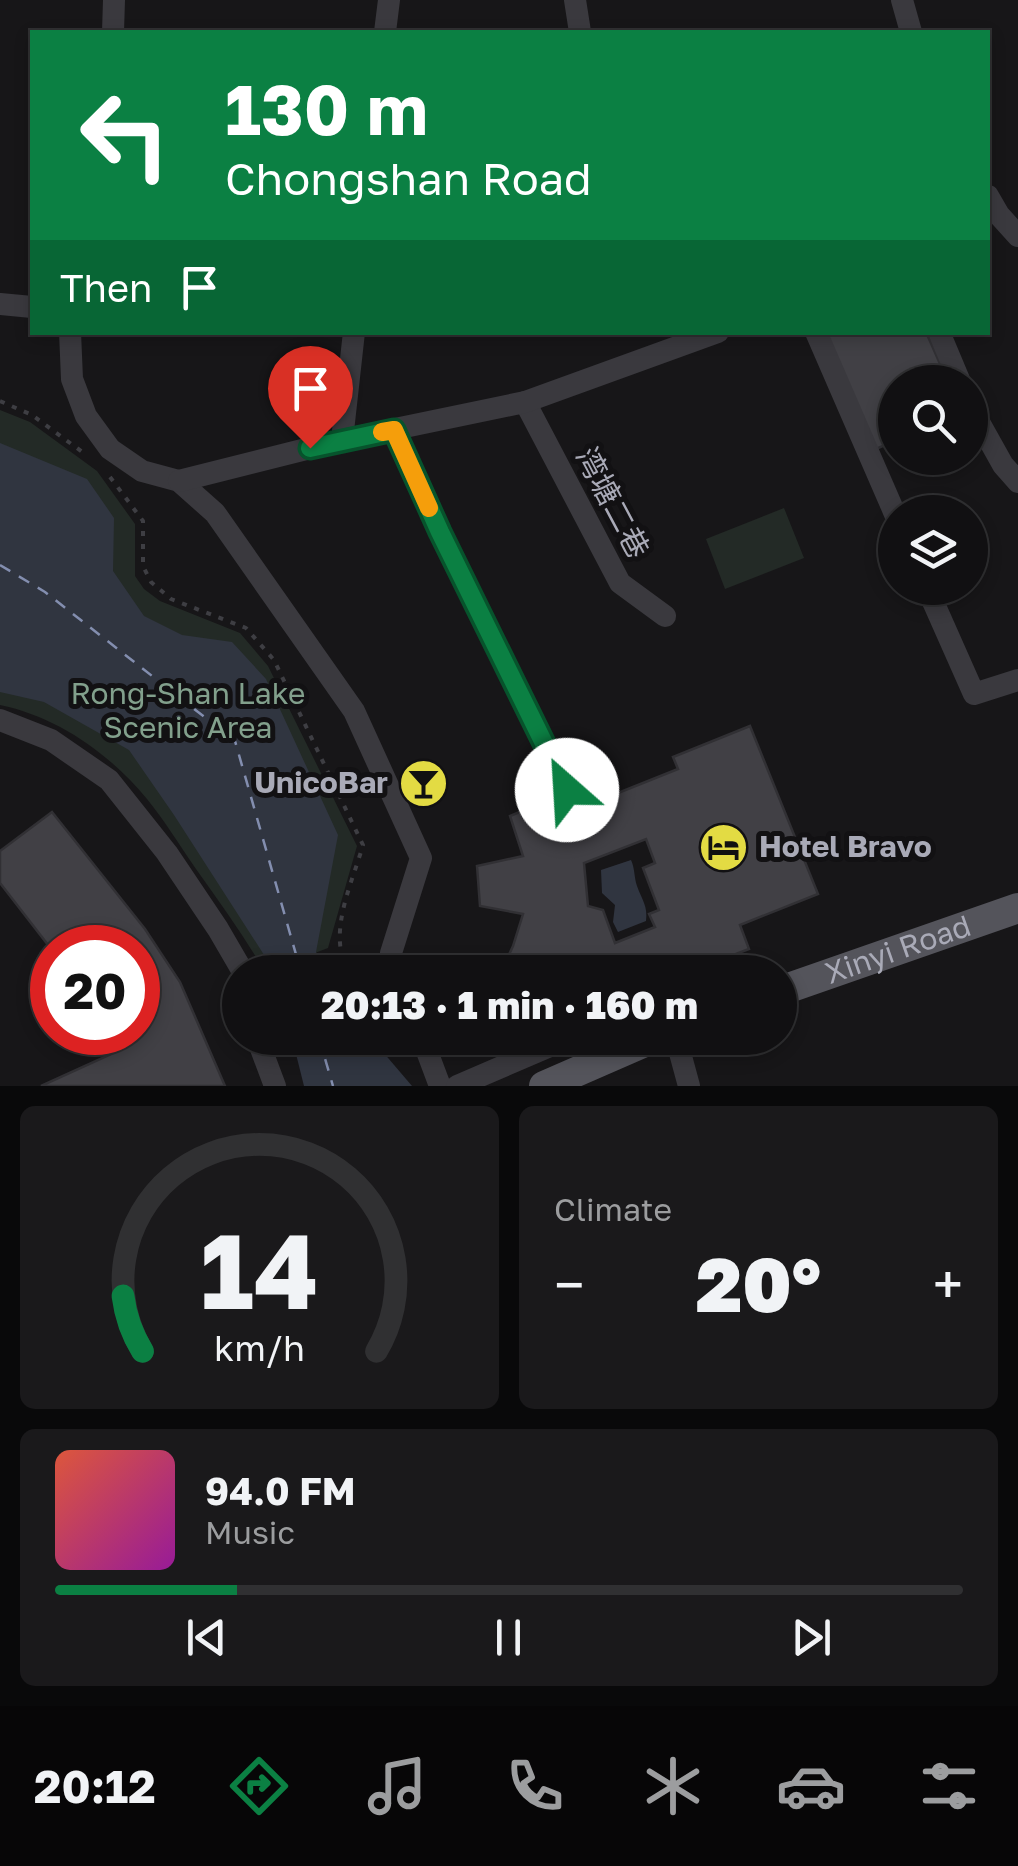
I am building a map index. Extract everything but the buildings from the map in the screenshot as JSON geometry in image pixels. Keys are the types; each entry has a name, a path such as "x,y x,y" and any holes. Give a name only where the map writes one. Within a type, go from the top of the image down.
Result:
{"main road":[{"name":"Xinyi Road","path":"797,986 1018,908"},
{"path":"544,1086 615,1055"}],"street":[{"path":"113,30 114,0"},
{"path":"385,30 388,0"},
{"path":"575,0 580,30"},
{"path":"902,0 910,30"},
{"path":"991,210 1018,236"},
{"path":"0,304 30,307"},
{"path":"70,335 72,379 86,416 110,450 142,471 179,481 215,513 354,711 421,858 392,955"},
{"path":"342,440 354,335"},
{"path":"179,481 342,440 525,402 664,342 702,335"},
{"path":"817,335 887,495"},
{"path":"940,335 953,365"},
{"name":"湾塘二巷","path":"525,402 620,583 665,616"},
{"path":"394,430 567,790"},
{"path":"988,438 1018,482"},
{"path":"935,605 974,694 1018,680"},
{"path":"0,720 51,740 109,780 167,853 233,955"},
{"path":"264,1055 276,1086"},
{"path":"428,1055 440,1086"},
{"path":"457,1086 530,1055"},
{"path":"681,1055 690,1086"}],"path":[{"path":"0,401 32,415 90,457"},
{"path":"104,468 142,521 142,566 151,582 171,598 246,628 274,660 363,845 339,927 338,946 342,955"}],"green space":[{"name":"Rong-Shan Lake Scenic Area","path":"0,410 30,422 97,471 135,524 135,576 144,589 160,601 240,633 268,666 357,846 328,948 310,955 254,955 166,825 117,767 62,728 0,705"},
{"path":"784,508 804,558 725,589 706,539"}],"shaded area":[{"name":"Rong-Shan Lake Scenic Area","path":"0,443 87,479 114,518 113,571 144,616 182,635 232,642 266,679 338,835 318,955 264,955 129,750 44,702 0,692"},
{"path":"631,860 646,921 618,932 613,922 615,905 602,893 601,870"},
{"path":"296,1055 386,1055 412,1086 304,1086"}],"ferry route":[{"path":"0,565 45,592 235,741 296,955"},
{"path":"324,1055 333,1086"}],"slow traffic":[{"path":"382,432 394,430 429,508"}],"place":[{"name":"UnicoBar","path":"423,783"},
{"name":"Hotel Bravo","path":"724,847"}],"route":[{"path":"310,448 394,430 567,790"}]}
